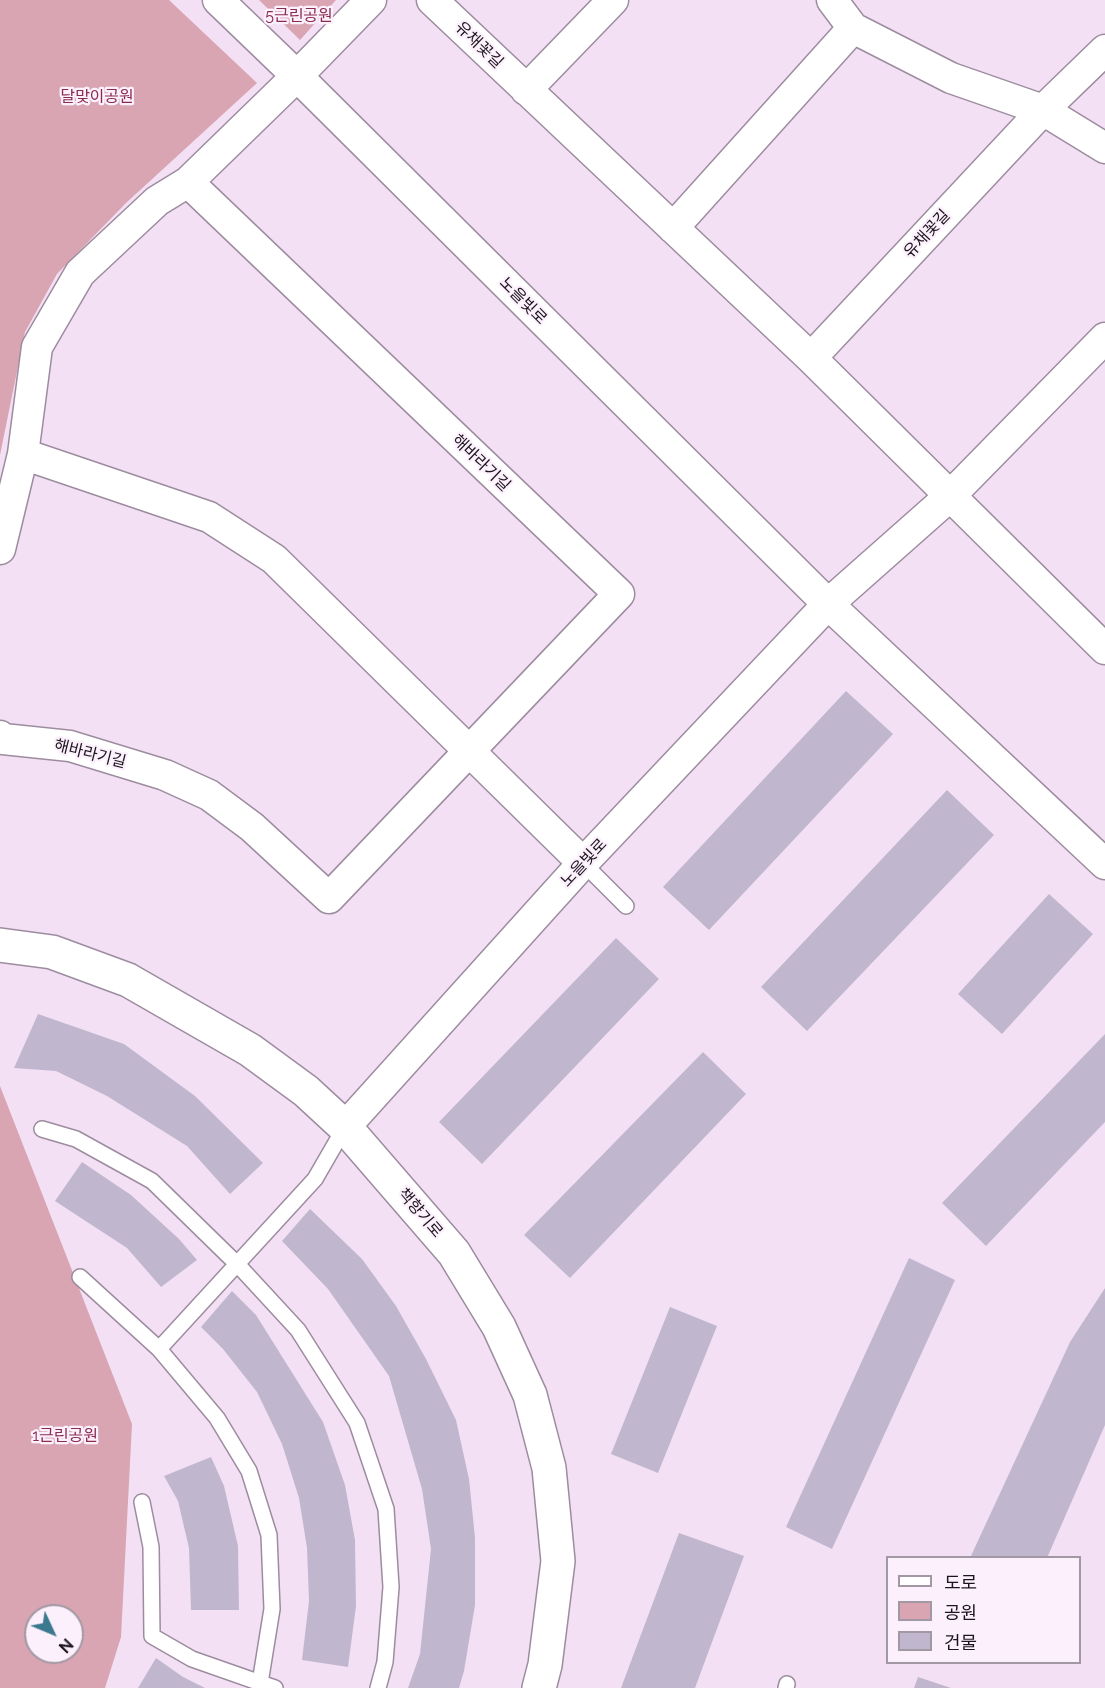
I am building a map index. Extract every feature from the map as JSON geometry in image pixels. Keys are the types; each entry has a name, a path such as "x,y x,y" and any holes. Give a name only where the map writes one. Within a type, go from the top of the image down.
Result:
{"street":[{"name":"노을빛로","path":"218,0 828,604 1105,864"},
{"path":"0,549 23,454 37,347 80,273 157,201 188,182 371,0"},
{"name":"유채꽃길","path":"432,0 811,358 1105,649"},
{"path":"526,90 612,0"},
{"path":"832,0 853,28 951,78 1043,110 1105,148"},
{"path":"673,228 853,28"},
{"name":"유채꽃길","path":"811,358 1043,110 1105,50"},
{"name":"해바라기길","path":"0,736 3,739 70,746 165,775 209,795 252,827 329,898 619,594 188,182"},
{"path":"828,604 950,496 1105,338"},
{"path":"23,454 209,517 274,559 583,863"},
{"name":"노을빛로","path":"345,1126 583,863 828,604"},
{"name":"책향기로","path":"0,945 52,952 128,980 250,1050 306,1091 345,1126 454,1253 499,1327 530,1395 549,1468 558,1561 545,1665 539,1688"}],"lane":[{"path":"583,863 626,906"},
{"path":"159,1349 315,1179 345,1126"},
{"path":"42,1129 76,1139 152,1181 238,1265 298,1330 357,1423 386,1509 391,1587 385,1662 378,1688"},
{"path":"80,1277 159,1349 217,1419 249,1471 269,1535 272,1609 260,1683"},
{"path":"142,1502 151,1547 152,1636 192,1659 275,1688"}],"green space":[{"name":"달맞이공원","path":"0,0 169,0 257,83 126,203 57,274 25,332 0,455"},
{"name":"5근린공원","path":"259,0 336,0 300,40"},
{"name":"1근린공원","path":"0,1086 132,1424 121,1637 105,1688 0,1688"}],"building":[{"path":"846,691 893,734 709,930 663,887"},
{"path":"947,790 994,835 807,1031 761,987"},
{"path":"1049,894 1093,934 1002,1034 958,994"},
{"path":"616,938 659,979 482,1164 439,1122"},
{"path":"38,1014 124,1044 195,1096 263,1163 230,1194 187,1146 107,1096 56,1071 14,1068"},
{"path":"1105,1034 1105,1122 986,1246 942,1203"},
{"path":"703,1052 746,1094 570,1278 524,1235"},
{"path":"82,1162 131,1195 179,1239 197,1260 161,1287 127,1248 55,1201"},
{"path":"310,1209 362,1259 396,1306 426,1359 456,1420 469,1479 475,1538 475,1605 459,1688 408,1688 420,1654 431,1549 422,1489 389,1376 328,1289 282,1241"},
{"path":"909,1258 955,1280 832,1549 786,1527"},
{"path":"1105,1288 1105,1425 1048,1556 971,1556 1070,1342"},
{"path":"232,1291 256,1315 323,1422 345,1485 355,1540 356,1606 348,1667 302,1660 309,1601 307,1548 299,1498 282,1444 257,1392 223,1349 201,1327"},
{"path":"670,1307 717,1326 658,1473 611,1454"},
{"path":"211,1457 224,1486 238,1546 239,1610 191,1610 189,1548 178,1501 164,1476"},
{"path":"679,1533 744,1556 695,1688 621,1688"},
{"path":"156,1658 183,1677 205,1688 138,1688"},
{"path":"918,1677 951,1688 914,1688"}]}
